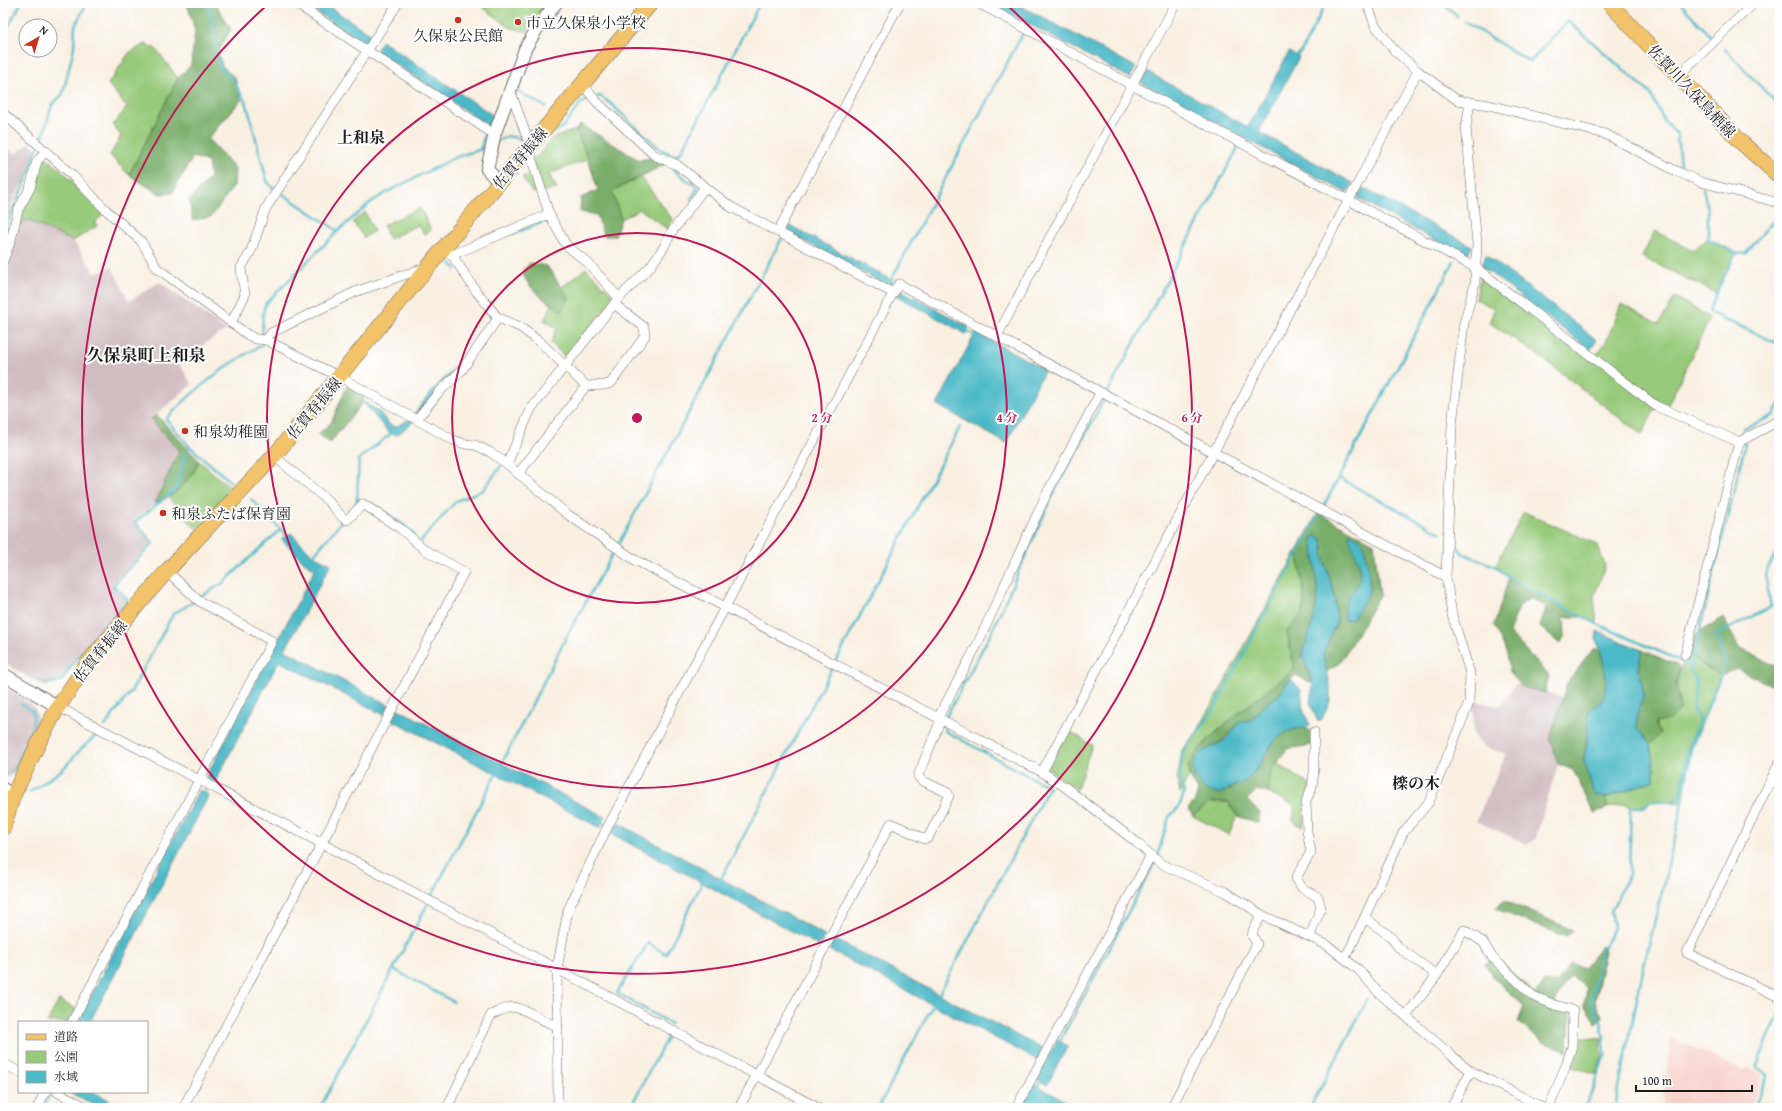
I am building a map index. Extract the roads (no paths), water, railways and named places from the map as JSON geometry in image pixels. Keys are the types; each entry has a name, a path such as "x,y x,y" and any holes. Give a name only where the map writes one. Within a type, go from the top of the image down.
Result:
{"main road":[{"name":"佐賀脊振線","path":"3,828 8,792 58,707 89,661 167,571 274,456 429,267 447,253 499,183 530,146 585,89 651,3"},
{"name":"佐賀川久保鳥栖線","path":"1609,3 1742,143 1779,176"}],"street":[{"path":"295,3 489,131 493,141"},
{"path":"231,323 246,295 241,268 250,251 266,208 398,3"},
{"path":"499,183 487,169 493,141 525,49 538,27 556,3"},
{"path":"778,231 900,3"},
{"path":"978,3 1135,78 1241,143 1352,193 1477,260 1656,406 1742,440 1778,422 1779,419"},
{"path":"997,336 1176,3"},
{"path":"1367,3 1376,25 1394,50 1418,71 1457,100 1489,105 1605,134 1678,172 1701,182 1779,203"},
{"path":"1678,76 1754,3"},
{"path":"1042,772 1418,71"},
{"path":"585,89 654,155 674,164 731,207 895,290"},
{"path":"510,92 530,146 532,160 550,214 566,245 588,263 617,301 644,327 646,336 611,383 606,386 586,386 576,378 565,364 520,327 498,318 447,253 550,214"},
{"path":"1344,958 1365,918 1372,899 1403,833 1429,802 1469,703 1470,673 1452,615 1446,577 1452,425 1464,323 1475,283 1477,260 1466,127 1470,102"},
{"path":"3,113 46,151 105,209 141,241 157,268 231,323 256,339 266,340 340,376 408,413 453,440 465,444 475,445 490,452 507,464 567,514 615,548 1042,772 1065,787 1152,855 1161,864 1226,892 1262,915 1310,936 1344,958 1358,970 1379,993 1452,1056 1472,1070 1544,1108"},
{"path":"3,261 11,240 18,210 30,188 37,161 46,151"},
{"path":"507,464 531,409 565,364 617,301 650,267 664,247 671,233 705,187"},
{"path":"266,340 271,334 355,292 429,267"},
{"path":"558,1108 558,969 568,910 609,825 724,606 899,284 1446,577"},
{"path":"417,419 438,393 462,370 498,318"},
{"path":"518,474 586,386"},
{"path":"944,721 939,716 977,645 1046,495 1104,395"},
{"path":"1685,655 1742,440"},
{"path":"183,1108 464,572 425,550 402,530 363,504 345,519 327,500 274,456"},
{"path":"73,1021 205,783 272,641 197,600 167,571"},
{"path":"3,674 58,707 321,843 818,1108"},
{"path":"739,1108 891,823 924,839 928,838 949,796 948,793 921,780 918,776 944,721"},
{"path":"1310,936 1321,908 1318,898 1302,888 1296,878 1311,852 1307,832 1306,801 1312,786 1314,772 1314,732"},
{"path":"1779,762 1687,953 1779,997"},
{"path":"1770,782 1779,786"},
{"path":"1016,1108 1152,855"},
{"path":"1171,1108 1256,944 1252,935 1254,928 1262,915"},
{"path":"1365,918 1390,936 1399,948 1437,975"},
{"path":"1406,1016 1437,975 1464,930 1483,942 1492,957 1533,996 1572,1010 1572,1046 1556,1094 1549,1108"},
{"path":"447,1108 491,1015 511,1007 529,1012 550,1024 558,1026"},
{"path":"3,1063 18,1071"},
{"path":"1452,1108 1472,1070"},
{"path":"37,1108 45,1093"},
{"path":"59,1093 88,1108"}],"water":[{"path":"303,3 324,3 373,36 367,46"},
{"path":"989,3 1015,3 1136,67 1130,78"},
{"path":"382,41 494,116 490,127 376,51"},
{"path":"1289,52 1299,57 1259,132 1353,183 1347,193 1140,82 1146,71 1248,127"},
{"path":"1363,188 1472,246 1466,257 1357,198"},
{"path":"787,224 894,281 890,287 784,230"},
{"path":"1486,255 1597,340 1590,350 1481,266"},
{"path":"901,290 969,327 966,334 897,296"},
{"path":"976,332 1045,370 1006,443 937,405"},
{"path":"476,346 413,422 397,435 390,434 363,402 379,411 389,424 395,427 410,419 430,393"},
{"path":"291,533 313,555 331,564 285,650 389,705 384,715 279,661 215,782 206,777 315,569 304,562 281,539"},
{"path":"1349,533 1357,537 1364,545 1369,574 1369,592 1353,619 1345,620 1346,601 1355,589 1360,575 1359,564 1349,537"},
{"path":"1316,535 1322,539 1324,560 1334,593 1337,621 1323,654 1330,685 1330,701 1322,719 1318,722 1310,703 1313,684 1302,655 1314,618 1318,593 1312,539"},
{"path":"1597,631 1642,650 1638,668 1644,694 1637,715 1637,728 1650,744 1654,770 1654,780 1606,798 1594,794 1584,760 1587,741 1588,715 1590,709 1603,700 1607,681 1601,651 1596,640"},
{"path":"1291,679 1301,690 1303,710 1310,725 1307,728 1294,729 1277,738 1255,770 1248,779 1243,782 1221,793 1215,793 1203,788 1195,777 1194,764 1196,759 1205,750 1225,740 1240,721 1252,720 1262,706 1279,695 1287,682"},
{"path":"398,709 605,817 600,828 392,720"},
{"path":"199,790 209,795 91,1021 78,1021"},
{"path":"618,823 825,935 819,946 612,834"},
{"path":"834,939 1043,1049 1037,1060 829,950"},
{"path":"1057,1040 1068,1046 1047,1085 1036,1079"},
{"path":"1034,1084 1078,1108 1050,1108 1039,1102 1036,1108 1021,1108"},
{"path":"71,1093 96,1093 124,1108 100,1108"}],"waterway":[{"path":"3,36 21,3"},
{"path":"41,142 52,105 63,94 74,47 75,26 87,3"},
{"path":"207,3 214,27 216,54 220,67 234,81 247,105 267,181 272,187 338,231"},
{"path":"554,133 564,126 581,103 600,96 610,103 661,150 676,156 681,152 760,3"},
{"path":"1023,7 1025,3"},
{"path":"1294,57 1301,52 1326,3"},
{"path":"1442,3 1457,16"},
{"path":"1680,3 1711,36"},
{"path":"1465,22 1530,62 1568,21 1650,93 1664,121 1677,134 1680,166 1701,177"},
{"path":"891,280 1023,33"},
{"path":"1725,49 1779,106"},
{"path":"523,73 517,91 546,107"},
{"path":"480,150 485,133"},
{"path":"496,142 508,136 521,139"},
{"path":"946,720 947,715 992,631 1051,499 1243,138 1246,137"},
{"path":"262,337 263,312 266,303 338,231 371,202 391,190 456,157 488,147"},
{"path":"7,241 10,217 27,179 37,148"},
{"path":"1775,159 1779,155"},
{"path":"673,166 676,172 698,188 691,199"},
{"path":"1703,188 1708,211 1708,239 1736,253"},
{"path":"1779,214 1745,254 1736,253 1716,293 1709,312 1779,344"},
{"path":"513,234 548,220"},
{"path":"619,543 782,238"},
{"path":"1454,261 1339,478 1323,507 1454,261"},
{"path":"451,263 456,269"},
{"path":"487,311 493,320"},
{"path":"965,330 974,335"},
{"path":"232,483 189,446 166,419 211,378 236,360 262,345 262,342"},
{"path":"1583,1108 1588,1102 1605,1054 1602,1024 1591,1002 1601,950 1606,944 1614,925 1611,911 1629,874 1631,807 1644,807 1651,801 1671,802 1680,798 1688,749 1699,719 1693,710 1696,679 1690,670 1745,445 1741,434 1744,428 1773,416 1779,403"},
{"path":"836,661 960,427"},
{"path":"355,507 357,499 359,459 392,433"},
{"path":"37,679 47,684 62,680 80,654 128,600 113,585 153,543 135,522 175,490 186,453"},
{"path":"421,541 456,501 483,490 501,466"},
{"path":"1339,478 1441,533"},
{"path":"251,499 288,537"},
{"path":"357,499 373,505 388,514 415,535"},
{"path":"1157,857 1169,817 1179,807 1184,793 1180,778 1182,754 1213,711 1319,514"},
{"path":"312,557 342,521"},
{"path":"199,598 223,583 281,529"},
{"path":"1453,538 1462,553 1495,566 1509,578 1597,624 1692,666"},
{"path":"1615,1108 1643,970 1683,803 1691,749 1726,662 1716,635 1771,607 1765,574 1779,547"},
{"path":"502,763 569,632 613,553"},
{"path":"105,726 132,690 173,614 195,601"},
{"path":"721,879 832,668"},
{"path":"3,776 14,770 33,726 33,711 21,704"},
{"path":"938,996 1049,787 945,731 946,725"},
{"path":"30,792 62,770 81,749 99,733"},
{"path":"431,897 496,774"},
{"path":"203,795 212,777"},
{"path":"600,822 617,831"},
{"path":"1059,1043 1155,862"},
{"path":"671,1024 617,993 648,943 666,954 702,883"},
{"path":"320,1108 427,905"},
{"path":"393,969 454,1002"},
{"path":"1310,1108 1368,999"},
{"path":"878,1108 933,1005"},
{"path":"1754,1108 1768,1075 1756,1067 1779,1015"},
{"path":"630,1108 669,1034"},
{"path":"1037,1090 1042,1080"},
{"path":"43,1108 50,1094"}],"place":[{"name":"久保泉公民館","path":"458,20"},
{"name":"市立久保泉小学校","path":"518,22"},
{"name":"和泉幼稚園","path":"185,431"},
{"name":"和泉ふたば保育園","path":"163,513"}],"district":[{"name":"上和泉","path":"361,137"},
{"name":"久保泉町上和泉","path":"146,354"},
{"name":"檪の木","path":"1416,783"}]}
